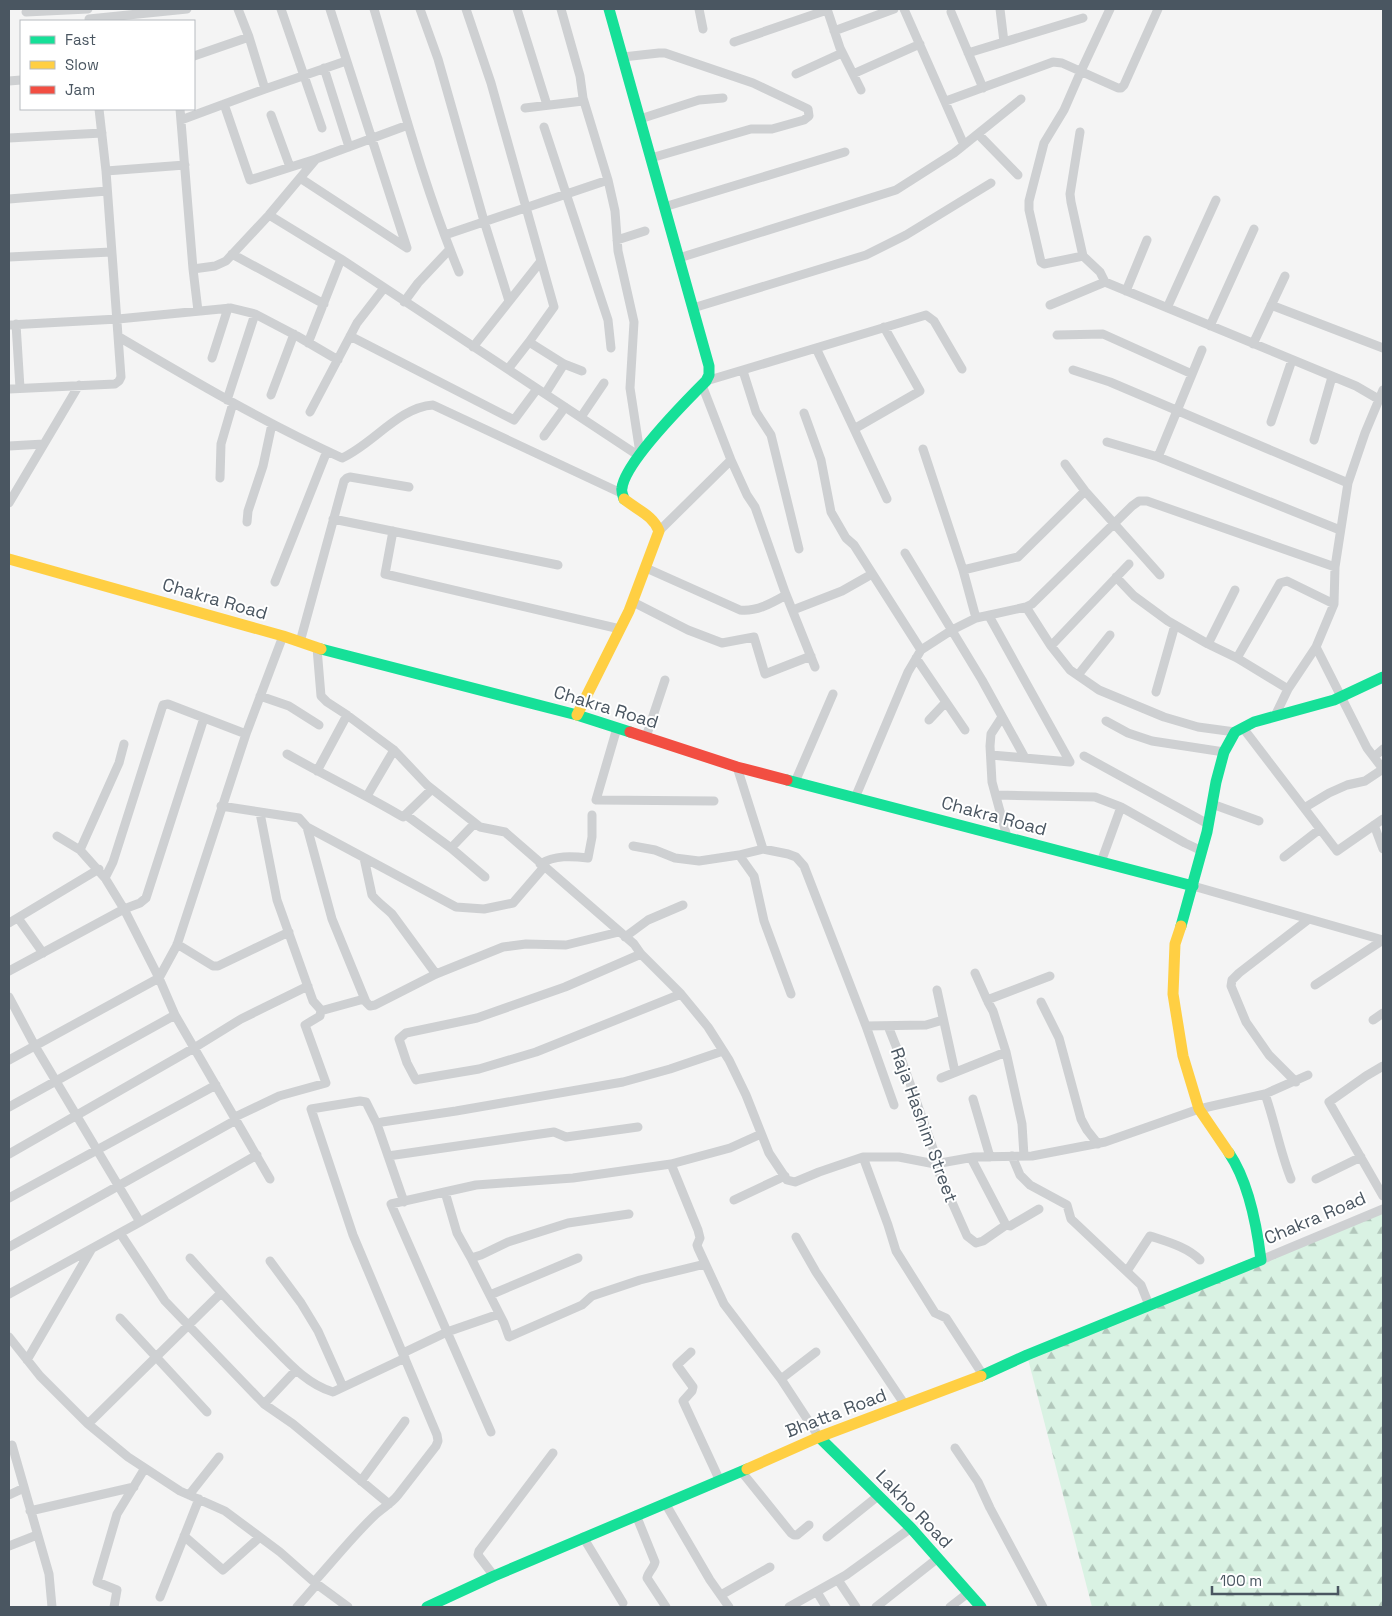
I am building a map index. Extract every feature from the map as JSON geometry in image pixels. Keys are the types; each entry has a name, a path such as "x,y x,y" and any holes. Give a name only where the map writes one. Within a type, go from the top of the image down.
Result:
{"main road":[{"path":"577,715 620,629 646,568 659,531 658,526 643,512 623,498 621,493 622,486 640,453 667,421 704,383 709,375 709,366 611,9"},
{"name":"Chakra Road","path":"9,559 282,636 317,648 577,715 737,767 1193,886"},
{"path":"1261,1260 1257,1227 1237,1165 1200,1108 1183,1056 1173,994 1175,944 1202,851 1224,752 1239,730 1254,722 1334,700 1383,677"},
{"name":"Bhatta Road","path":"427,1607 583,1537 720,1481 820,1437 983,1375 1027,1355 1261,1260"},
{"name":"Lakho Road","path":"820,1437 911,1528 980,1607"}],"street":[{"path":"26,14 88,9 89,20 187,9"},
{"path":"238,9 265,89"},
{"path":"282,9 322,128"},
{"path":"300,178 408,248 330,9"},
{"path":"374,9 408,125 459,272"},
{"path":"420,9 438,59 484,222 509,301"},
{"path":"466,9 491,83 554,307 508,369"},
{"path":"517,9 547,105"},
{"path":"269,215 341,259 633,452 640,453 630,388 634,322 618,251 614,211 608,180 583,101 580,76 561,9"},
{"path":"699,9 703,29"},
{"path":"834,31 894,9"},
{"path":"904,9 964,144"},
{"path":"1000,9 1004,42"},
{"path":"1083,256 1044,264 1041,262 1029,210 1029,201 1044,143 1064,110 1110,9"},
{"path":"946,101 1053,62 1062,63 1121,88 1158,9"},
{"path":"734,42 827,10 842,53 861,90"},
{"path":"951,12 983,88"},
{"path":"968,53 1083,18"},
{"path":"195,56 249,37"},
{"path":"853,74 920,44"},
{"path":"623,57 665,53 753,83 808,108 809,116 804,120 772,128 751,129 651,158"},
{"path":"796,74 842,53"},
{"path":"181,120 346,60"},
{"path":"324,68 349,147"},
{"path":"640,119 699,100 722,98"},
{"path":"679,258 896,190 978,134 1022,100"},
{"path":"525,108 583,101"},
{"path":"224,104 250,180 316,159 408,125"},
{"path":"9,389 115,384 119,382 121,377 118,318 99,110"},
{"path":"180,110 198,311"},
{"path":"271,115 290,167"},
{"path":"544,126 608,320 611,348"},
{"path":"1080,132 1070,194 1083,256 1100,272 1105,282 1356,386 1382,399"},
{"path":"9,138 102,133"},
{"path":"978,134 1018,175"},
{"path":"664,207 845,152"},
{"path":"193,269 221,264 269,215 316,159"},
{"path":"106,172 185,165"},
{"path":"445,235 608,180"},
{"path":"693,308 866,255 906,235 991,183"},
{"path":"9,199 107,191"},
{"path":"1167,308 1216,200"},
{"path":"1210,326 1254,229"},
{"path":"617,240 645,231"},
{"path":"1126,291 1147,240"},
{"path":"404,302 418,283 450,249"},
{"path":"9,257 111,252"},
{"path":"232,254 324,304"},
{"path":"308,343 341,259"},
{"path":"473,347 541,261"},
{"path":"1253,344 1285,276"},
{"path":"1050,305 1105,282"},
{"path":"310,412 357,323 384,288"},
{"path":"1271,305 1383,348"},
{"path":"212,358 228,308"},
{"path":"20,388 12,325 228,308 256,314 338,360"},
{"path":"220,478 221,444 230,402 256,314"},
{"path":"814,666 786,596 755,507 747,495 731,460 704,383 921,316 930,317 942,333 962,369"},
{"path":"854,429 920,391 884,327"},
{"path":"271,395 294,334"},
{"path":"1058,336 1103,334 1192,374"},
{"path":"350,336 514,420 537,389"},
{"path":"119,337 230,402 342,458 355,451 395,420 425,405 433,405 621,493"},
{"path":"529,342 564,364 582,371"},
{"path":"816,348 887,499"},
{"path":"1158,457 1202,350"},
{"path":"1271,422 1292,360"},
{"path":"545,394 564,364"},
{"path":"1072,370 1110,382 1348,483"},
{"path":"744,371 756,412 771,435 799,549"},
{"path":"1314,440 1332,376"},
{"path":"581,417 604,383"},
{"path":"9,503 79,385"},
{"path":"1275,716 1288,689 1316,647 1334,604 1335,567 1348,483 1365,433 1382,399 1383,390"},
{"path":"544,436 566,407"},
{"path":"804,413 822,460 831,512 846,538 854,545 872,574 946,702 965,730"},
{"path":"247,522 248,511 263,466 272,424"},
{"path":"1107,442 1158,457 1340,530"},
{"path":"9,446 44,444"},
{"path":"923,449 963,570 976,618"},
{"path":"275,582 327,452"},
{"path":"659,531 731,460"},
{"path":"1065,464 1085,491 1160,575"},
{"path":"300,642 346,478 350,477 409,487"},
{"path":"963,570 1018,557 1085,491"},
{"path":"855,798 908,672 919,654 952,630 976,618 1032,604 1139,501 1146,501 1335,567"},
{"path":"334,519 558,565"},
{"path":"393,531 385,574 620,629"},
{"path":"905,553 982,680 1025,758"},
{"path":"1051,646 1129,564"},
{"path":"646,568 740,610 749,611 774,603 786,596"},
{"path":"793,610 842,591 872,574"},
{"path":"1116,577 1134,596 1175,625 1237,658 1288,689"},
{"path":"1237,658 1280,584 1283,582 1334,604"},
{"path":"1208,644 1234,590"},
{"path":"632,602 688,630 722,643 754,637 765,674 811,656"},
{"path":"1026,607 1051,646 1070,670 1099,690 1164,717 1198,727 1239,730 1337,850 1383,819"},
{"path":"989,616 1070,762 991,755"},
{"path":"1156,692 1175,625"},
{"path":"1078,675 1110,635"},
{"path":"9,1060 158,978 177,944 221,806 282,636"},
{"path":"1304,808 1338,789 1365,781 1383,769 1367,748 1316,647"},
{"path":"317,648 321,696 327,702 394,750 432,788 480,827 505,832 634,944 641,954 681,994 708,1027 723,1051 746,1094 769,1152 791,1182 863,1157 899,1158 935,1164 971,1158 1032,1156 1098,1144 1155,1126 1200,1108 1265,1094 1296,1082 1308,1075"},
{"path":"646,738 665,680"},
{"path":"795,782 833,694"},
{"path":"260,696 289,706 319,725"},
{"path":"929,720 946,702"},
{"path":"105,878 114,862 163,705 168,704 246,734"},
{"path":"316,771 347,715"},
{"path":"1002,717 991,734 992,782 1007,837"},
{"path":"9,971 124,909 140,903 146,898 204,718"},
{"path":"1106,720 1128,733 1152,741 1224,752"},
{"path":"617,728 596,800 714,801"},
{"path":"80,850 119,763 124,744"},
{"path":"1374,757 1383,749"},
{"path":"367,796 394,750"},
{"path":"287,754 316,771 367,796 402,817 432,788"},
{"path":"1084,756 1208,824"},
{"path":"737,767 762,849"},
{"path":"996,795 1095,797 1121,807 1185,844 1202,851"},
{"path":"1212,804 1259,821"},
{"path":"221,806 299,818 307,827 456,907 484,909 513,903 547,860 577,857 588,858 592,837 592,815"},
{"path":"1101,862 1121,807"},
{"path":"260,813 277,900 313,1001 321,1010"},
{"path":"406,815 451,848 485,877"},
{"path":"451,848 475,823"},
{"path":"1374,825 1383,849"},
{"path":"307,827 332,919 364,999 370,1006 436,974 503,948 526,944 566,945 622,935 648,920 683,905"},
{"path":"1284,857 1320,829"},
{"path":"57,836 80,850 99,869 105,878 124,909 175,1015 270,1179"},
{"path":"633,846 655,850 674,858 699,861 739,856 762,849 796,857 804,866 866,1026 894,1105"},
{"path":"739,856 754,876 764,922 791,994"},
{"path":"364,858 374,899 384,905 392,914 436,974"},
{"path":"9,923 99,869"},
{"path":"1193,886 1383,940"},
{"path":"18,918 42,953"},
{"path":"1296,1082 1269,1055 1246,1022 1231,986 1232,980 1239,973 1309,919"},
{"path":"177,944 213,966 218,966 289,932"},
{"path":"1315,985 1383,940"},
{"path":"641,954 565,987 477,1018 406,1033 399,1039 412,1073 416,1080 420,1080 479,1069 536,1052 681,994"},
{"path":"975,973 998,1023 1006,1052 1022,1124 1024,1156"},
{"path":"987,1000 1050,976"},
{"path":"9,1154 241,1019 308,986"},
{"path":"937,990 955,1072"},
{"path":"9,997 35,1046 140,1222"},
{"path":"321,1010 364,999"},
{"path":"1041,1002 1059,1038 1081,1119 1098,1144"},
{"path":"9,1247 235,1118 279,1096 326,1083 306,1025 320,1016 321,1010"},
{"path":"1373,1020 1383,1013"},
{"path":"9,1107 175,1015"},
{"path":"866,1026 926,1025 943,1020"},
{"name":"Raja Hashim Street","path":"888,1026 935,1154 935,1164 967,1236 976,1243 1006,1226"},
{"path":"377,1124 623,1082 723,1051"},
{"path":"941,1078 1006,1052"},
{"path":"1383,1066 1329,1102 1383,1196"},
{"path":"9,1198 216,1085"},
{"path":"1265,1094 1291,1179"},
{"path":"973,1099 990,1157"},
{"path":"297,1607 375,1514 398,1496 438,1441 437,1434 354,1235 311,1110 360,1101 366,1102 377,1124 404,1202"},
{"path":"388,1156 554,1132 566,1137 638,1127"},
{"path":"490,1432 391,1204 476,1185 572,1178 671,1164 730,1148 761,1134"},
{"path":"9,1294 257,1155"},
{"path":"1012,1156 1020,1175 1030,1185 1067,1205 1071,1219 1141,1285 1149,1305"},
{"path":"863,1157 896,1251 936,1312 946,1318 983,1375"},
{"path":"1316,1179 1361,1157"},
{"path":"971,1158 1006,1226 1010,1226 1039,1209"},
{"path":"671,1164 698,1230 700,1238 697,1245 704,1264 724,1304 782,1379 820,1437"},
{"path":"734,1200 785,1176"},
{"path":"445,1192 457,1233 490,1295 509,1336 582,1305 592,1296 640,1280 704,1264"},
{"name":"Chakra Road","path":"1261,1260 1383,1208"},
{"path":"471,1258 508,1242 568,1223 629,1214"},
{"path":"120,1233 165,1301 264,1404 293,1424 389,1504"},
{"path":"1127,1271 1150,1236 1186,1249 1200,1260"},
{"path":"796,1237 816,1272 905,1405"},
{"path":"27,1360 91,1249"},
{"path":"190,1258 221,1293 296,1370 320,1388 333,1392 447,1332 499,1314"},
{"path":"490,1295 578,1258"},
{"path":"270,1261 301,1303 318,1331 343,1387"},
{"path":"88,1424 221,1293"},
{"path":"120,1318 207,1412"},
{"path":"9,1336 40,1376 88,1424 128,1457 180,1491 225,1511 280,1552 348,1607"},
{"path":"691,1352 677,1365 693,1387 692,1391 683,1401 720,1481"},
{"path":"782,1379 816,1352"},
{"path":"264,1404 296,1370"},
{"path":"361,1481 404,1421"},
{"path":"12,1446 49,1574 52,1607"},
{"path":"955,1448 978,1482 1042,1607"},
{"path":"494,1576 480,1559 478,1551 553,1453"},
{"path":"189,1495 219,1457"},
{"path":"114,1607 117,1590 97,1582 117,1514 145,1468"},
{"path":"741,1471 790,1533 797,1535 810,1525"},
{"path":"30,1511 134,1486"},
{"path":"9,1495 24,1488"},
{"path":"827,1537 878,1496"},
{"path":"160,1597 199,1499"},
{"path":"665,1503 710,1580 729,1607"},
{"path":"636,1515 655,1562 647,1578 666,1607"},
{"path":"789,1607 838,1580 911,1528"},
{"path":"9,1546 38,1536"},
{"path":"184,1536 223,1570 260,1537"},
{"path":"583,1537 623,1603"},
{"path":"876,1607 938,1558"},
{"path":"721,1595 770,1567"},
{"path":"838,1580 856,1607"},
{"path":"817,1592 826,1607"},
{"path":"950,1607 968,1593"}],"green space":[{"path":"1383,1208 1383,1607 1092,1607 1027,1355"}],"traffic: fast":[{"path":"609,9 709,366 709,375 706,381 658,432 634,463 622,488 624,499"},
{"path":"321,649 577,715 630,732"},
{"path":"1181,926 1207,832 1216,782 1224,752 1235,732 1254,722 1334,700 1383,677"},
{"path":"787,780 1193,886"},
{"path":"981,1376 1027,1355 1261,1260 1257,1233 1246,1190 1236,1164 1229,1153"},
{"path":"819,1437 911,1528 981,1607"},
{"path":"427,1607 494,1576 747,1469"}],"traffic: slow":[{"path":"577,715 629,611 659,531 649,517 624,499"},
{"path":"9,559 283,636 321,649"},
{"path":"1181,926 1175,944 1173,994 1183,1056 1199,1109 1229,1153"},
{"path":"747,1469 819,1437 981,1376"}],"traffic: jam":[{"path":"630,732 737,767 787,780"}]}
